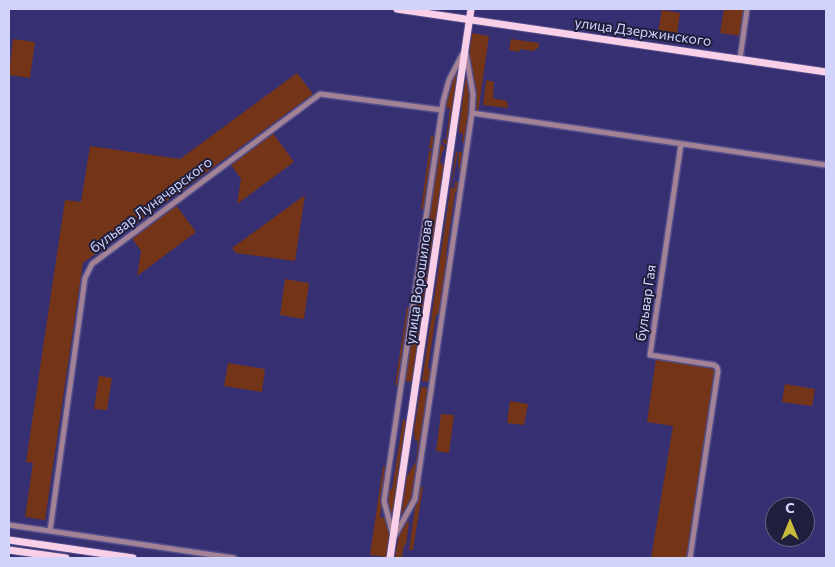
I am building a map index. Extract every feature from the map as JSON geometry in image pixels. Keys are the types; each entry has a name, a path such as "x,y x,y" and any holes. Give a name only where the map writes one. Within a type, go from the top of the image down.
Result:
{"main road":[{"name":"улица Дзержинского","path":"397,9 826,72"},
{"name":"улица Ворошилова","path":"390,558 471,9"},
{"path":"9,540 133,558"},
{"path":"9,550 66,558"}],"street":[{"path":"740,59 747,9"},
{"path":"394,538 384,501 445,91 465,51"},
{"path":"394,538 415,499 472,114 472,83 465,51"},
{"name":"бульвар Луначарского","path":"50,531 85,278 92,264 320,94 442,110"},
{"path":"472,114 826,165"},
{"name":"бульвар Гая","path":"681,144 650,356 714,365 718,371 690,558"},
{"path":"9,525 234,558"}],"shaded area":[{"path":"724,9 745,9 741,36 720,33"},
{"path":"662,10 680,13 677,35 658,32"},
{"path":"472,33 489,36 478,113 475,109 476,89 469,57"},
{"path":"13,39 35,42 30,78 9,75"},
{"path":"511,39 539,43 538,48 533,51 520,49 519,52 509,50"},
{"path":"459,68 447,147 442,140 446,140 450,108 445,107 448,89"},
{"path":"467,69 472,98 466,143 462,143 463,133 459,133 459,127"},
{"path":"297,73 313,94 83,263 45,520 25,517 33,463 26,462 65,200 81,202 90,146 180,159"},
{"path":"486,80 494,82 493,98 507,101 508,108 483,105"},
{"path":"272,132 294,162 237,204 241,179 230,163"},
{"path":"431,136 435,137 425,209 421,209 429,151 432,151 432,149 429,149"},
{"path":"440,142 445,148 440,162 444,166 413,382 405,381"},
{"path":"456,151 458,152 451,188 455,188 455,182 459,182 459,152 464,152 459,189 455,193 446,255 449,258 441,312 436,315 428,368 432,372 431,382 422,381"},
{"path":"305,195 295,261 236,253 232,248"},
{"path":"175,204 196,232 137,276 141,251 131,237"},
{"path":"285,279 309,283 304,319 280,315"},
{"path":"407,307 411,307 400,385 395,385"},
{"path":"656,358 716,368 689,558 651,558 673,426 647,422"},
{"path":"228,363 265,369 262,392 224,386"},
{"path":"99,376 112,378 107,410 94,409"},
{"path":"785,384 815,389 812,406 782,402"},
{"path":"421,387 430,388 413,496 400,522 407,476 416,462 418,441 415,440 414,430"},
{"path":"510,401 528,404 524,425 507,423"},
{"path":"441,414 454,415 449,453 436,451"},
{"path":"403,420 405,420 407,425 392,521 388,501 389,490 392,489"},
{"path":"383,466 387,467 388,470 380,517 388,519 390,534 387,557 370,555"},
{"path":"418,487 423,487 413,550 409,550"},
{"path":"407,521 409,522 406,545 404,545 402,557 406,558 395,558 399,534"}]}
